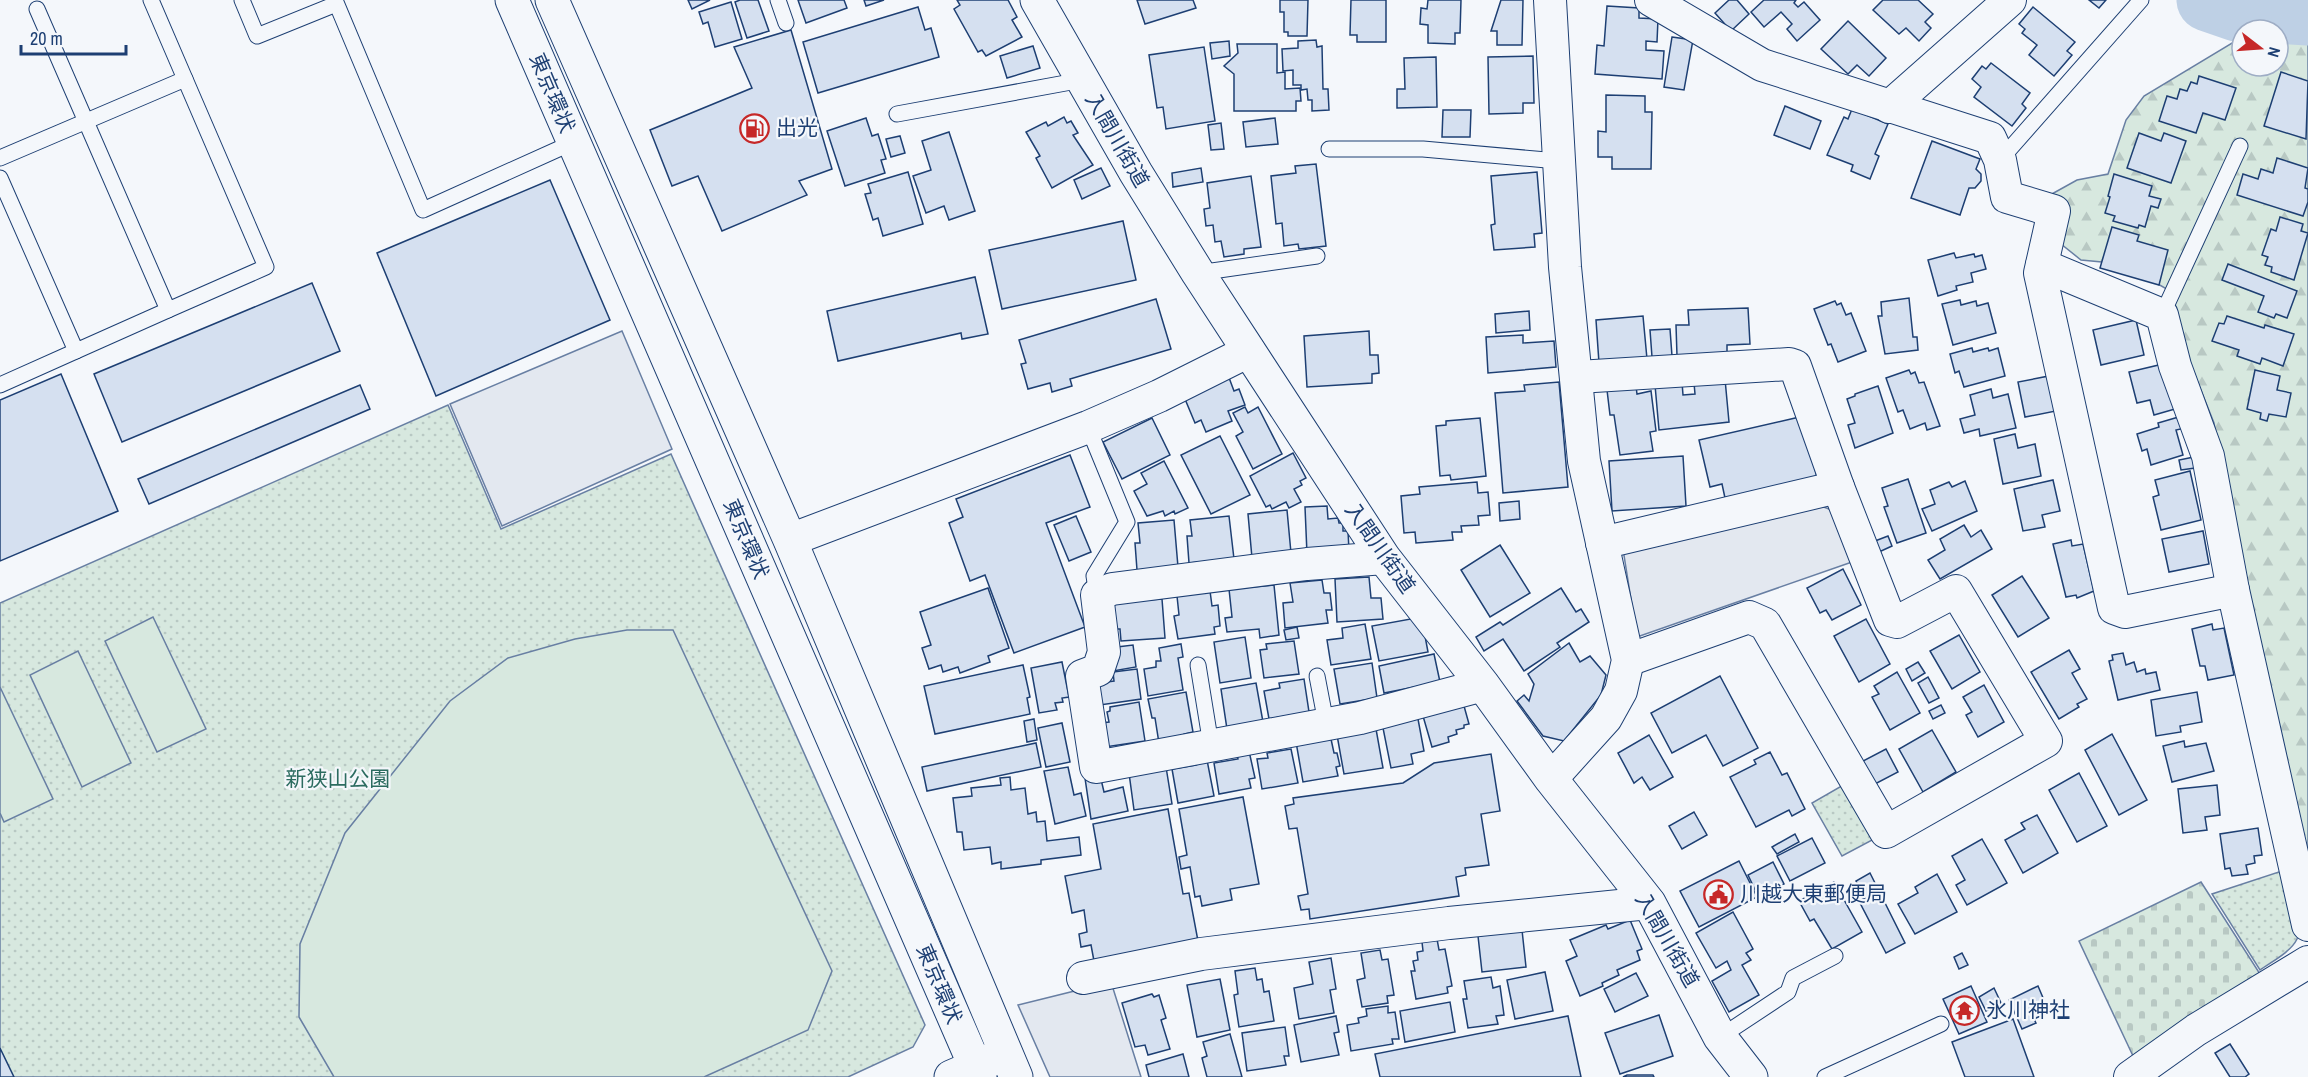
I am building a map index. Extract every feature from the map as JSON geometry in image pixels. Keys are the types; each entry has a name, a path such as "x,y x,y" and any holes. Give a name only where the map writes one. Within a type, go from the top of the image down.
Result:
{"main road":[{"name":"東京環状","path":"512,0 969,1073"},
{"name":"東京環状","path":"552,0 790,540 1011,1065"},
{"name":"入間川街道","path":"1037,0 1136,173 1198,273 1384,558 1483,685 1551,779 1649,903 1720,1037 1750,1077"},
{"path":"969,1073 1011,1065"}],"street":[{"path":"1550,0 1565,267 1578,377 1584,461 1628,660 1621,691 1606,718 1551,779"},
{"path":"1651,0 1762,65 1990,138 2000,160 2007,197 2054,211 2040,273 2114,608 2125,612 2233,590"},
{"path":"1889,107 2010,0"},
{"path":"2042,265 2162,315 2175,366 2208,456 2233,590 2308,925"},
{"path":"790,540 1088,427 1159,396 1249,351"},
{"path":"1578,377 1789,364 1795,366 1838,487 1890,620 1897,622 1956,591 2046,741 1886,832 1765,624 1749,617 1628,660"},
{"path":"1602,543 1838,487"},
{"path":"1384,558 1307,564 1112,589 1097,595 1104,652 1098,670 1082,675 1096,767 1360,718 1483,685"},
{"path":"1083,978 1201,954 1449,923 1649,903"},
{"path":"2130,1077 2196,1030 2308,962"}],"lane":[{"path":"0,386 266,267 151,0"},
{"path":"242,0 257,36 336,2 423,210 574,142"},
{"path":"778,0 786,23"},
{"path":"2000,160 2141,0"},
{"path":"37,9 168,310"},
{"path":"0,158 185,79"},
{"path":"897,114 1082,80"},
{"path":"2162,315 2240,146"},
{"path":"1329,149 1423,149 1558,161"},
{"path":"0,178 76,351"},
{"path":"1198,273 1317,256"},
{"path":"1088,427 1127,522 1094,576 1097,595"},
{"path":"1198,665 1211,745"},
{"path":"1317,676 1326,723"},
{"path":"1720,1037 1788,992 1793,978 1835,956"},
{"path":"1825,1077 1941,1024"}],"green space":[{"path":"2308,21 2308,873 2235,545 2214,423 2188,358 2172,292 2123,264 2081,260 2051,236 2050,195 2077,180 2108,174 2126,120 2144,96 2230,44 2230,78 2290,78 2290,22"},
{"name":"新狭山公園","path":"448,405 501,529 671,454 925,1025 913,1047 848,1077 0,1077 0,603"},
{"path":"153,617 206,729 157,752 105,641"},
{"path":"627,630 673,630 832,971 808,1030 704,1077 334,1077 299,1017 300,944 345,833 450,701 508,658 575,639"},
{"path":"78,651 131,763 82,787 30,675"},
{"path":"0,687 53,799 4,822 0,813"},
{"path":"1845,784 1876,838 1842,856 1812,803"},
{"path":"2288,869 2300,913 2297,939 2290,948 2260,970 2212,894"},
{"path":"2201,882 2260,974 2133,1056 2079,941"}],"shaded area":[{"path":"622,331 672,449 502,526 450,404"},
{"path":"1816,504 1834,511 1852,562 1637,637 1623,549"},
{"path":"1111,982 1141,1077 1050,1077 1018,1005"}],"building":[{"path":"688,0 710,0 692,9"},
{"path":"758,0 769,31 747,38 735,2"},
{"path":"798,0 844,0 847,8 806,23"},
{"path":"864,0 884,0 866,6"},
{"path":"957,0 1008,0 1017,17 1012,20 1022,37 986,56 982,50 978,52 954,9 960,5"},
{"path":"1137,0 1193,0 1196,8 1145,24"},
{"path":"1280,0 1308,0 1307,36 1288,36 1288,32 1284,32 1284,12 1280,12"},
{"path":"1351,0 1386,0 1386,42 1357,42 1357,35 1350,35"},
{"path":"1428,0 1461,0 1460,33 1455,33 1455,44 1428,43 1428,25 1420,24 1421,8 1427,9"},
{"path":"1501,0 1523,0 1522,45 1497,45 1497,31 1491,31"},
{"path":"1729,0 1737,0 1749,14 1731,31 1715,13"},
{"path":"1764,0 1796,0 1794,3 1798,7 1804,2 1820,20 1797,41 1787,29 1792,24 1781,12 1764,27 1751,12"},
{"path":"1883,0 1918,0 1933,14 1925,22 1931,28 1919,41 1906,28 1899,34 1873,10"},
{"path":"2089,0 2106,0 2099,8"},
{"path":"731,2 742,39 715,47 708,22 703,24 699,12"},
{"path":"1607,6 1639,8 1639,18 1658,19 1657,42 1646,41 1646,50 1664,51 1662,79 1595,74 1597,45 1604,46"},
{"path":"918,7 925,30 931,28 939,57 818,93 803,42"},
{"path":"2033,7 2075,42 2067,51 2072,55 2054,76 2029,55 2037,45 2022,33 2025,29 2019,24"},
{"path":"1848,21 1886,58 1869,76 1857,65 1848,74 1821,49"},
{"path":"791,30 832,169 799,181 807,195 722,231 698,176 672,186 650,130 752,88 734,47"},
{"path":"1672,37 1693,40 1684,90 1664,87"},
{"path":"1316,40 1317,47 1322,46 1323,89 1328,89 1329,110 1312,111 1312,100 1308,100 1307,89 1301,90 1301,85 1293,85 1293,70 1283,71 1282,49 1298,48 1298,41"},
{"path":"1229,41 1230,56 1212,59 1210,43"},
{"path":"1237,44 1277,44 1277,73 1285,72 1285,89 1300,88 1301,101 1296,101 1296,111 1234,111 1234,74 1224,66 1238,53"},
{"path":"1033,46 1040,68 1007,78 1000,56"},
{"path":"1204,47 1215,121 1166,129 1163,107 1157,108 1149,55"},
{"path":"1533,56 1534,103 1523,103 1523,113 1489,114 1488,57"},
{"path":"1436,57 1437,107 1397,108 1397,89 1405,89 1404,58"},
{"path":"1991,63 2030,93 2022,104 2026,108 2012,126 1974,97 1981,87 1972,79 1982,66 1986,69"},
{"path":"2290,75 2308,81 2306,139 2264,126 2279,78 2290,78"},
{"path":"2199,76 2236,88 2225,120 2203,113 2196,133 2159,121 2167,96 2177,99 2180,89 2187,91 2191,82 2197,84"},
{"path":"1606,95 1645,96 1645,112 1652,112 1651,169 1612,169 1612,157 1598,157 1598,131 1606,132"},
{"path":"1785,106 1821,121 1810,149 1774,135"},
{"path":"1852,109 1888,124 1875,154 1879,156 1870,179 1851,171 1853,165 1827,155 1844,117 1848,119"},
{"path":"1443,110 1471,110 1470,137 1442,137"},
{"path":"1064,117 1067,123 1071,121 1078,133 1073,135 1093,165 1052,188 1036,158 1040,156 1026,132 1046,122 1048,126"},
{"path":"866,118 872,136 878,134 886,159 881,160 885,173 845,186 827,131"},
{"path":"1275,118 1278,144 1246,147 1243,122"},
{"path":"1221,123 1224,149 1211,150 1208,125"},
{"path":"949,132 975,211 949,220 944,206 926,213 913,176 931,170 922,141"},
{"path":"2139,133 2161,141 2164,133 2186,141 2171,183 2127,168"},
{"path":"900,136 905,153 891,157 886,139"},
{"path":"1932,141 1980,159 1976,169 1981,174 1981,181 1975,188 1969,188 1960,215 1911,198"},
{"path":"2277,158 2308,168 2305,188 2308,189 2308,202 2303,216 2237,195 2243,174 2258,179 2261,169 2273,173"},
{"path":"1316,164 1326,246 1299,249 1298,244 1284,246 1282,223 1276,224 1271,176 1296,173 1295,166"},
{"path":"1101,168 1110,186 1082,199 1074,180"},
{"path":"1201,168 1203,182 1173,187 1172,173"},
{"path":"908,172 923,224 883,236 878,218 873,220 865,194 871,193 868,184"},
{"path":"1537,172 1542,233 1534,234 1535,247 1494,250 1491,225 1495,224 1491,176"},
{"path":"2114,174 2152,186 2149,196 2161,199 2158,208 2151,206 2145,227 2139,225 2138,228 2113,221 2115,216 2105,213"},
{"path":"1251,176 1261,247 1244,249 1244,254 1224,257 1221,241 1215,242 1213,225 1206,226 1204,209 1210,208 1207,183"},
{"path":"550,180 610,320 436,396 377,253"},
{"path":"2280,217 2303,224 2301,231 2308,233 2294,280 2271,272 2272,267 2265,265 2268,257 2262,255 2271,229 2276,231"},
{"path":"1123,221 1136,280 1002,309 989,250"},
{"path":"2112,227 2139,235 2137,241 2168,250 2159,285 2100,268"},
{"path":"1954,253 1956,258 1974,254 1975,257 1982,255 1986,269 1971,273 1973,282 1956,286 1957,290 1938,296 1928,260"},
{"path":"2228,264 2297,291 2287,318 2276,314 2274,318 2258,312 2264,296 2222,280"},
{"path":"975,277 988,334 962,339 961,333 838,361 827,311"},
{"path":"312,283 340,351 122,442 94,374"},
{"path":"1909,298 1913,337 1917,337 1918,350 1885,354 1878,316 1882,316 1881,302"},
{"path":"1156,299 1171,349 1070,379 1072,386 1052,392 1050,383 1028,389 1021,364 1026,363 1019,340"},
{"path":"1960,300 1961,305 1976,301 1977,306 1988,303 1996,333 1953,345 1942,304"},
{"path":"1835,301 1837,305 1841,303 1846,315 1851,313 1866,351 1838,362 1831,344 1828,345 1814,309"},
{"path":"1748,308 1750,344 1727,345 1727,353 1677,356 1676,325 1689,325 1688,310"},
{"path":"1529,311 1530,330 1496,333 1495,314"},
{"path":"1643,316 1647,359 1599,363 1596,320"},
{"path":"2227,316 2264,328 2265,325 2294,334 2283,366 2262,358 2260,364 2237,356 2239,350 2212,341 2219,323 2224,324"},
{"path":"2136,320 2144,355 2101,365 2093,330"},
{"path":"1670,329 1672,356 1652,357 1650,330"},
{"path":"1369,331 1370,355 1378,355 1379,373 1372,374 1372,383 1307,387 1304,336"},
{"path":"1523,335 1523,343 1554,341 1556,367 1488,373 1486,337"},
{"path":"1972,348 1973,352 1998,348 2005,376 1964,387 1959,371 1955,373 1950,354"},
{"path":"2163,364 2175,409 2154,415 2150,400 2137,403 2129,372"},
{"path":"1909,370 1911,374 1915,372 1919,383 1924,382 1940,426 1927,430 1925,423 1910,429 1903,410 1898,412 1886,378"},
{"path":"2255,370 2280,376 2277,390 2291,393 2286,417 2269,414 2267,421 2260,419 2261,413 2247,409"},
{"path":"61,374 118,511 0,561 0,400"},
{"path":"1228,375 1234,391 1239,389 1245,405 1228,411 1232,421 1206,432 1201,420 1195,423 1185,399"},
{"path":"2049,376 2056,411 2025,417 2018,382"},
{"path":"1725,379 1729,422 1659,430 1655,385 1682,382 1683,395 1695,394 1694,383"},
{"path":"1559,382 1568,487 1503,493 1495,393 1525,391 1524,385"},
{"path":"360,385 370,409 149,504 138,479"},
{"path":"1636,386 1637,394 1651,391 1656,431 1650,432 1653,451 1620,455 1614,415 1610,415 1607,390"},
{"path":"1878,386 1893,433 1855,448 1848,425 1855,423 1847,399"},
{"path":"1991,389 1993,398 2008,394 2016,428 1980,436 1979,429 1964,433 1960,419 1975,415 1970,395"},
{"path":"1245,407 1248,413 1258,407 1282,454 1253,469 1236,436 1243,432 1233,413"},
{"path":"1804,416 1817,478 1725,498 1722,484 1710,487 1699,440"},
{"path":"2182,416 2185,428 2176,430 2183,455 2151,465 2147,449 2142,451 2137,434 2159,427 2158,423"},
{"path":"1152,418 1170,455 1122,479 1103,442"},
{"path":"1480,418 1486,476 1451,480 1450,475 1440,476 1436,426 1446,425 1446,421"},
{"path":"2015,434 2018,448 2035,444 2041,476 2003,484 1994,439"},
{"path":"1220,436 1250,495 1211,514 1181,455"},
{"path":"1293,453 1306,478 1300,481 1302,485 1294,489 1301,502 1289,508 1286,502 1272,509 1270,505 1266,507 1250,476"},
{"path":"1070,455 1090,507 1046,523 1085,627 1014,653 985,575 970,581 949,523 963,517 956,499"},
{"path":"1683,456 1686,506 1612,511 1609,461"},
{"path":"2194,457 2195,468 2181,470 2179,460"},
{"path":"1164,461 1188,508 1165,516 1163,511 1147,516 1134,491 1147,484 1141,473"},
{"path":"2190,471 2201,520 2161,530 2153,497 2159,495 2155,480"},
{"path":"1908,479 1926,533 1897,543 1884,507 1888,506 1882,488"},
{"path":"2053,480 2060,511 2042,515 2045,527 2023,531 2014,489"},
{"path":"1965,481 1977,511 1932,531 1922,509 1935,504 1930,490 1949,482 1952,487"},
{"path":"1477,482 1478,493 1488,492 1490,515 1478,516 1479,525 1461,526 1462,532 1452,532 1453,540 1416,543 1415,532 1404,533 1401,496 1420,494 1419,487"},
{"path":"1519,501 1520,519 1500,521 1499,503"},
{"path":"1327,506 1328,519 1338,518 1339,523 1343,523 1343,531 1348,531 1349,551 1307,554 1305,507"},
{"path":"1287,510 1291,553 1252,558 1248,514"},
{"path":"1076,516 1091,552 1069,561 1054,525"},
{"path":"1229,516 1234,559 1189,563 1187,536 1192,536 1190,520"},
{"path":"1174,520 1178,567 1137,570 1135,543 1140,543 1138,523"},
{"path":"1964,525 1971,537 1981,530 1992,549 1940,579 1928,560 1945,550 1940,539"},
{"path":"2203,531 2209,564 2169,572 2162,539"},
{"path":"1888,536 1892,546 1879,552 1875,541"},
{"path":"2071,540 2072,546 2083,544 2094,591 2077,598 2076,595 2066,597 2053,544"},
{"path":"1500,545 1530,593 1490,617 1461,570"},
{"path":"1843,569 1861,605 1832,620 1826,610 1820,613 1807,588"},
{"path":"2022,576 2049,618 2018,637 1992,595"},
{"path":"1369,577 1371,598 1381,598 1383,619 1337,622 1335,579"},
{"path":"1322,580 1324,593 1330,593 1332,610 1326,610 1328,623 1285,628 1283,603 1293,602 1290,583"},
{"path":"1274,585 1279,635 1260,638 1259,629 1227,632 1225,618 1232,617 1229,589"},
{"path":"988,588 1009,648 988,656 990,662 960,673 958,667 943,672 941,665 929,669 922,648 931,645 920,612"},
{"path":"1561,588 1576,612 1581,609 1589,622 1557,643 1560,647 1524,671 1503,639 1484,651 1476,637 1500,622 1503,625"},
{"path":"1210,591 1212,606 1218,605 1220,626 1214,627 1215,634 1178,639 1174,616 1179,615 1177,596"},
{"path":"1162,599 1165,638 1121,641 1120,629 1114,629 1112,602"},
{"path":"1416,618 1425,636 1428,652 1379,661 1372,626"},
{"path":"1866,619 1890,664 1859,682 1834,636"},
{"path":"1365,624 1371,659 1331,665 1327,640 1343,638 1342,628"},
{"path":"2212,624 2213,630 2224,628 2234,675 2208,680 2205,666 2200,666 2192,629"},
{"path":"1297,627 1299,638 1286,640 1284,630"},
{"path":"1959,635 1980,672 1952,689 1930,651"},
{"path":"1245,637 1251,678 1220,683 1214,642"},
{"path":"1294,641 1299,674 1264,678 1260,650 1267,649 1266,644"},
{"path":"1569,643 1580,662 1590,656 1606,675 1601,695 1564,741 1543,736 1517,701 1524,695 1529,701 1534,684 1528,674"},
{"path":"1181,644 1183,657 1178,658 1183,690 1148,696 1144,669 1156,667 1156,661 1161,661 1159,648"},
{"path":"1133,645 1136,667 1113,671 1109,648"},
{"path":"2069,650 2080,669 2072,673 2087,699 2077,704 2079,707 2059,719 2031,672"},
{"path":"2123,653 2126,665 2134,662 2137,672 2145,669 2146,674 2156,672 2160,690 2118,700 2109,661 2113,660 2112,655"},
{"path":"1434,654 1440,682 1384,693 1379,666"},
{"path":"1062,662 1069,697 1062,698 1063,702 1055,703 1057,710 1039,713 1031,668"},
{"path":"1918,662 1925,673 1912,681 1906,669"},
{"path":"1372,663 1377,698 1340,704 1334,669"},
{"path":"1023,665 1030,697 1027,698 1030,714 935,734 924,686"},
{"path":"1137,669 1141,699 1093,706 1090,684 1114,681 1113,672"},
{"path":"1897,672 1920,713 1890,730 1872,697 1879,694 1874,686"},
{"path":"1720,676 1758,748 1723,766 1706,735 1672,753 1651,713"},
{"path":"1928,677 1939,698 1929,703 1918,683"},
{"path":"1304,679 1309,712 1269,719 1264,691 1280,688 1279,683"},
{"path":"1256,683 1263,722 1227,729 1221,689"},
{"path":"1984,685 2004,722 1978,737 1966,715 1972,712 1963,697"},
{"path":"1186,692 1193,732 1184,734 1184,738 1159,743 1155,718 1152,718 1148,699"},
{"path":"2197,692 2202,722 2180,726 2181,732 2156,736 2151,700"},
{"path":"1139,702 1145,741 1105,747 1101,723 1109,722 1107,712 1110,711 1110,707"},
{"path":"1941,705 1945,713 1933,719 1929,711"},
{"path":"1464,706 1469,724 1456,730 1457,734 1448,737 1449,742 1432,747 1423,716"},
{"path":"1416,718 1424,751 1411,754 1413,764 1391,768 1383,728"},
{"path":"1034,719 1037,740 1027,742 1024,721"},
{"path":"1062,723 1070,762 1046,767 1038,728"},
{"path":"1376,729 1383,768 1344,774 1337,735"},
{"path":"1932,730 1956,772 1923,792 1899,749"},
{"path":"2112,734 2147,800 2119,815 2085,750"},
{"path":"1649,735 1673,777 1650,790 1642,777 1634,783 1618,753"},
{"path":"1331,739 1340,766 1336,767 1338,776 1303,782 1296,742"},
{"path":"2184,741 2185,747 2206,743 2214,771 2172,782 2163,746"},
{"path":"1036,743 1041,767 927,791 922,767"},
{"path":"1291,749 1298,783 1262,789 1257,759 1268,758 1267,753"},
{"path":"1886,749 1898,772 1875,784 1863,761"},
{"path":"1249,751 1255,778 1249,779 1251,788 1219,794 1214,763 1238,759 1237,754"},
{"path":"1770,752 1782,775 1787,773 1805,809 1792,816 1789,810 1756,827 1730,777 1756,764 1754,760"},
{"path":"1491,754 1500,811 1481,814 1489,865 1465,868 1466,875 1456,877 1459,896 1310,919 1309,909 1301,910 1298,896 1308,894 1297,828 1289,829 1285,806 1294,804 1293,798 1403,783 1434,763"},
{"path":"1207,760 1214,796 1178,803 1172,769 1196,765"},
{"path":"1068,767 1074,795 1081,793 1086,816 1055,824 1044,771"},
{"path":"1166,767 1172,804 1134,810 1129,773"},
{"path":"2079,773 2107,826 2077,842 2049,790"},
{"path":"1100,775 1104,792 1123,787 1128,811 1091,819 1085,778"},
{"path":"1010,777 1011,790 1025,788 1028,814 1036,812 1037,822 1045,821 1047,841 1079,837 1081,855 1041,860 1041,864 1001,869 1001,862 992,864 990,847 964,850 962,832 957,832 953,798 972,796 971,788 1001,785 1000,778"},
{"path":"2217,785 2220,815 2205,817 2207,830 2183,833 2178,789"},
{"path":"1243,797 1259,884 1230,889 1232,900 1202,906 1200,896 1195,897 1190,867 1181,869 1179,857 1187,855 1179,809"},
{"path":"1168,809 1183,894 1189,893 1198,941 1094,961 1091,945 1081,947 1079,934 1087,932 1084,910 1072,913 1065,876 1101,869 1093,824"},
{"path":"1694,812 1707,835 1682,849 1669,826"},
{"path":"2037,815 2058,853 2023,873 2005,840 2025,829 2021,823"},
{"path":"2258,828 2262,855 2254,856 2255,863 2246,865 2248,874 2232,876 2230,868 2225,869 2220,834"},
{"path":"1795,834 1799,842 1777,854 1772,847"},
{"path":"1812,838 1825,863 1790,881 1777,856"},
{"path":"1982,839 2007,883 1967,905 1956,885 1965,880 1952,856"},
{"name":"川越大東郵便局","path":"1739,861 1757,897 1699,927 1680,891"},
{"path":"1773,862 1784,884 1758,896 1748,875"},
{"path":"1870,873 1905,943 1886,953 1859,901 1865,898 1856,881"},
{"path":"1937,874 1957,912 1915,934 1898,904 1918,893 1915,887"},
{"path":"1834,882 1862,932 1832,949 1814,919 1810,921 1799,901"},
{"path":"1733,912 1753,949 1746,953 1751,960 1742,965 1759,995 1729,1012 1712,981 1731,970 1727,961 1716,968 1696,933"},
{"path":"1630,920 1642,949 1637,951 1640,960 1617,970 1619,975 1602,983 1603,986 1580,996 1566,961 1577,956 1570,940 1606,925 1608,929"},
{"path":"1522,930 1526,967 1482,972 1478,936"},
{"path":"1437,939 1439,950 1445,949 1452,986 1447,987 1448,993 1416,999 1411,971 1415,971 1413,961 1418,960 1417,952 1423,951 1422,942"},
{"path":"1380,950 1382,960 1388,959 1394,995 1387,996 1388,1003 1362,1007 1357,980 1365,978 1361,953"},
{"path":"1962,953 1968,965 1959,969 1954,957"},
{"path":"1331,958 1336,989 1330,990 1334,1013 1299,1019 1294,988 1313,984 1309,962"},
{"path":"1255,968 1257,980 1262,979 1264,992 1269,991 1274,1021 1239,1027 1234,995 1238,994 1235,971"},
{"path":"1545,972 1553,1011 1515,1019 1507,980"},
{"path":"1636,973 1648,996 1615,1012 1604,989"},
{"path":"1491,977 1493,988 1500,986 1504,1015 1496,1016 1498,1024 1468,1028 1463,999 1467,999 1464,981"},
{"path":"1220,979 1230,1030 1197,1037 1187,985"},
{"name":"氷川神社","path":"1971,986 1987,1022 1959,1034 1943,999"},
{"path":"2038,986 2049,1012 2034,1019 2036,1023 2022,1029 2009,1000"},
{"path":"1994,988 2001,1003 1986,1011 1979,997"},
{"path":"1152,994 1154,997 1159,995 1166,1018 1161,1020 1170,1049 1148,1055 1145,1045 1135,1047 1122,1003"},
{"path":"1450,1002 1455,1032 1405,1042 1400,1011"},
{"path":"1388,1006 1388,1013 1395,1012 1399,1039 1392,1039 1393,1044 1351,1051 1347,1025 1359,1023 1358,1018 1367,1016 1366,1009"},
{"path":"1659,1015 1673,1056 1620,1074 1605,1033"},
{"path":"1336,1016 1339,1032 1334,1033 1339,1055 1301,1062 1294,1025"},
{"path":"1568,1016 1581,1077 1380,1077 1375,1054"},
{"path":"2013,1019 2034,1077 1965,1077 1952,1042"},
{"path":"1285,1027 1289,1056 1284,1056 1286,1065 1247,1071 1242,1033"},
{"path":"1230,1034 1242,1077 1207,1077 1202,1058 1207,1056 1203,1042"},
{"path":"2230,1044 2249,1074 2245,1077 2230,1077 2215,1053"},
{"path":"0,1048 14,1077 0,1077"},
{"path":"1183,1054 1189,1077 1149,1077 1146,1065"},
{"path":"1653,1075 1654,1077 1623,1077"}],"waterway":[{"path":"2208,0 2237,10 2308,14"}],"place":[{"name":"出光","path":"755,128"},
{"name":"川越大東郵便局","path":"1719,894"},
{"name":"氷川神社","path":"1965,1010"}]}
